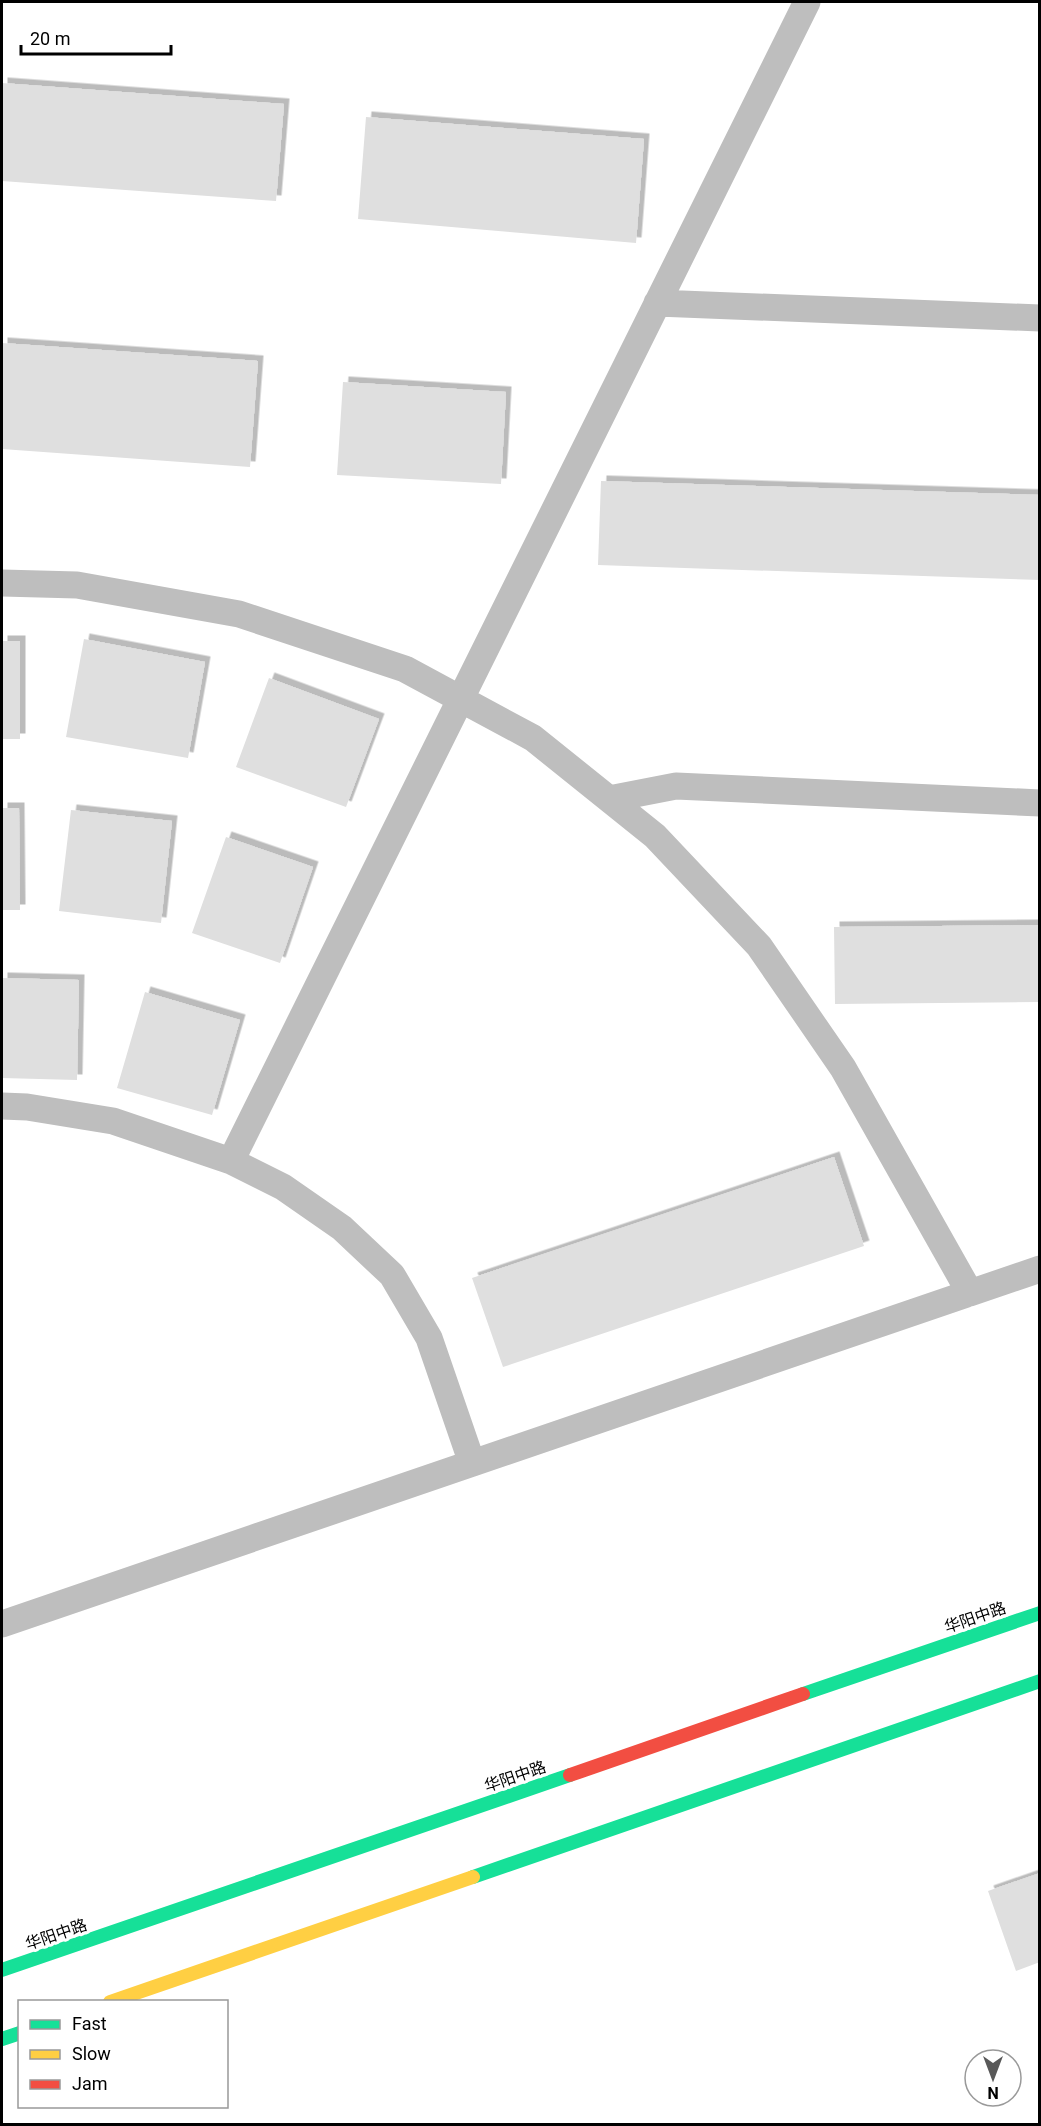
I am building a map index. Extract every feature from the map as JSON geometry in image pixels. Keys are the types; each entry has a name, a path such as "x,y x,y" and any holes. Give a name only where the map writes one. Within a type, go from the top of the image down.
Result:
{"main road":[{"name":"华阳中路","path":"2,1970 1040,1613"},
{"path":"113,2000 1040,1681"},
{"path":"2,2039 18,2034"}],"lane":[{"path":"231,1161 807,2"},
{"path":"657,303 1040,318"},
{"path":"2,583 77,585 239,614 405,669 533,738 655,836 759,946 843,1068 970,1293"},
{"path":"609,799 676,786 1040,803"},
{"path":"2,1106 27,1107 113,1121 231,1161 283,1187 342,1228 392,1275 429,1338 472,1463"},
{"path":"2,1624 1040,1269"}],"building":[{"path":"2,83 284,104 276,201 2,181"},
{"path":"366,117 644,139 636,243 358,219"},
{"path":"2,343 258,361 250,467 2,449"},
{"path":"343,382 506,392 501,484 337,475"},
{"path":"601,481 1040,495 1040,580 598,565"},
{"path":"84,639 205,662 188,758 66,737"},
{"path":"2,641 20,641 20,739 2,739"},
{"path":"269,678 379,719 346,807 236,767"},
{"path":"2,808 19,808 20,910 2,910"},
{"path":"71,810 172,821 161,923 59,911"},
{"path":"226,837 313,867 280,963 192,933"},
{"path":"1040,925 1040,1002 835,1004 834,927"},
{"path":"2,978 79,980 77,1080 2,1078"},
{"path":"145,992 240,1020 212,1115 117,1088"},
{"path":"834,1157 864,1246 503,1367 472,1278"},
{"path":"1040,1873 1040,1962 1016,1971 988,1891"}],"traffic: fast":[{"path":"803,1694 1040,1613"},
{"path":"473,1877 1040,1681"},
{"path":"2,1970 570,1775"},
{"path":"2,2039 18,2034"}],"traffic: slow":[{"path":"116,2000 473,1877"}],"traffic: jam":[{"path":"570,1775 803,1694"}]}
